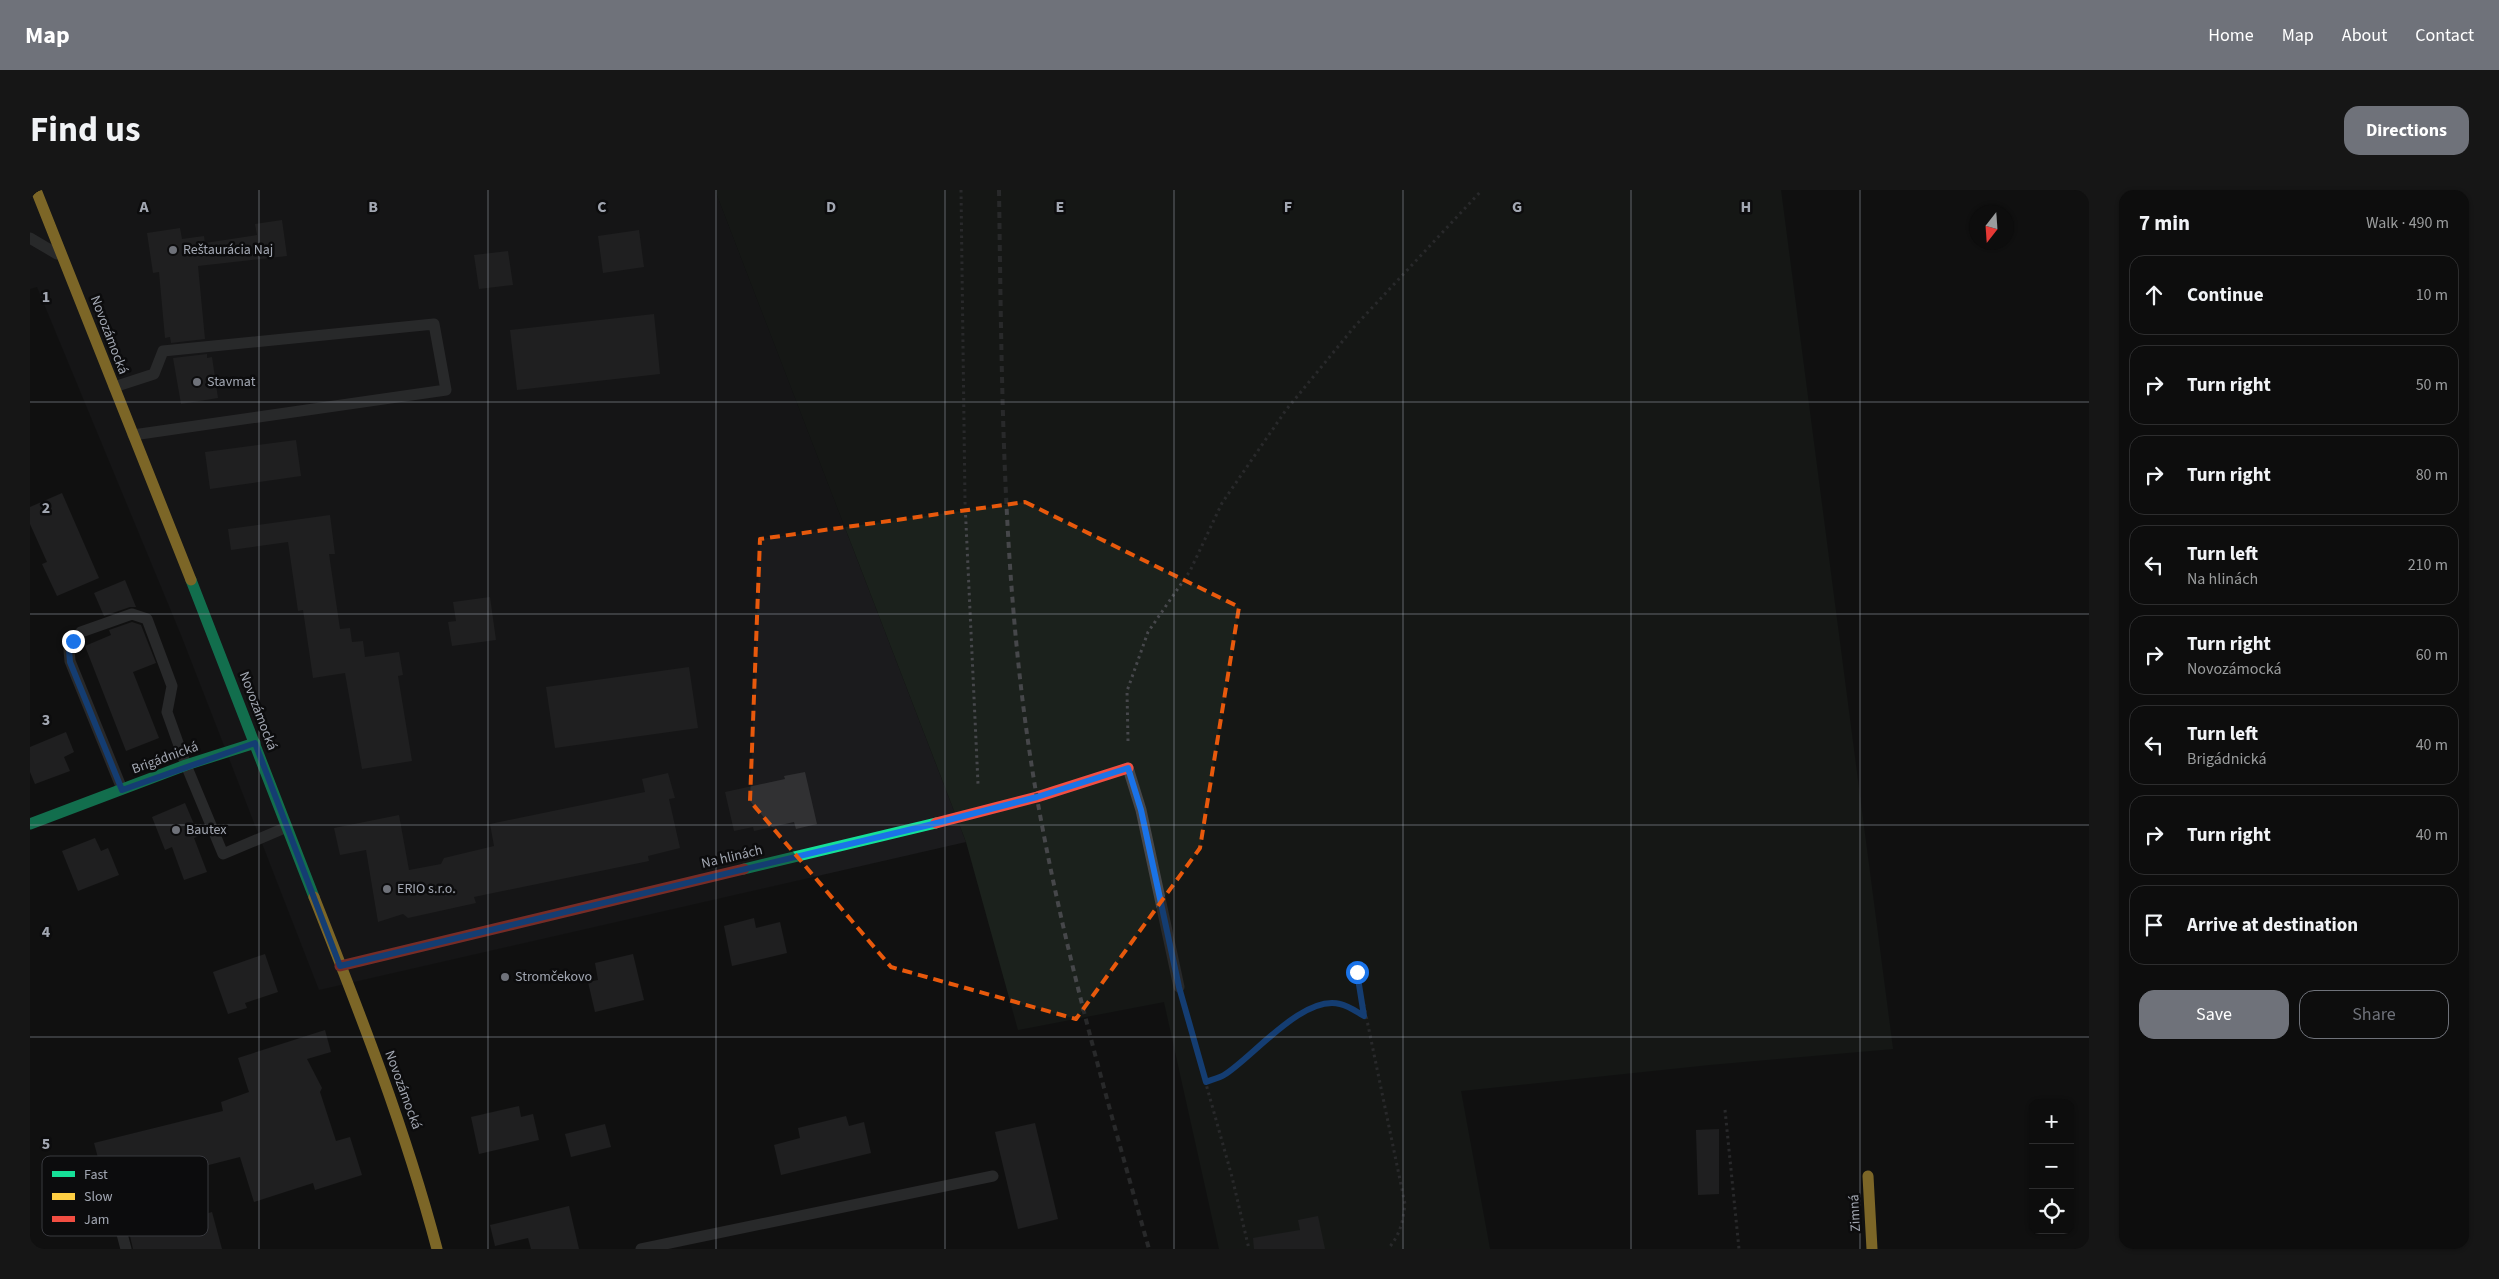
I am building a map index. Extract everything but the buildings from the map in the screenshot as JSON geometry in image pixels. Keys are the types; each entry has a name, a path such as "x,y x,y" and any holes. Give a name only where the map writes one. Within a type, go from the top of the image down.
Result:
{"main road":[{"name":"Novozámocká","path":"36,190 255,743 400,1124 426,1205 437,1249"},
{"name":"Brigádnická","path":"30,824 186,766 255,743"},
{"name":"Na hlinách","path":"340,966 979,812 1128,768"},
{"name":"Zimná","path":"1868,1176 1872,1249"}],"lane":[{"path":"30,238 63,258"},
{"path":"114,387 154,374 163,351 434,324 446,390 133,435"},
{"path":"122,790 70,662 69,650 73,641 81,632 132,614 147,619 172,686 167,712 186,766 222,854 287,827"},
{"path":"1128,768 1141,810 1179,987"},
{"path":"641,1249 993,1176"},
{"path":"123,1236 126,1249"}],"path":[{"path":"961,190 965,502 979,812"},
{"path":"1128,768 1127,691 1148,632 1190,571 1222,503 1286,410 1355,326 1482,190"},
{"path":"1357,972 1364,1016 1405,1204 1403,1222 1396,1240 1388,1249"},
{"path":"1179,987 1232,1178 1249,1249"},
{"path":"1206,1082 1223,1075 1288,1022 1310,1010 1328,1004 1340,1003 1364,1016"},
{"path":"1725,1110 1739,1249"}],"highlighted area":[{"path":"1025,502 1239,607 1200,848 1076,1019 891,967 750,801 760,539"}],"shaded area":[{"path":"30,190 715,190 966,842 319,990 181,635 37,287 30,289"},
{"path":"715,190 1781,190 1893,1049 1709,1065 1461,1091 1490,1249 1219,1249 1164,1002 1018,1030 966,842"}],"railway":[{"path":"999,190 1001,343 1006,495 1010,571 1025,723 1048,855 1073,969 1149,1249"}],"traffic: fast":[{"path":"191,580 314,897"},
{"path":"30,824 186,765 255,743"},
{"path":"744,869 936,823"}],"traffic: slow":[{"path":"36,190 191,580"},
{"path":"314,897 365,1027 396,1115 437,1249"},
{"path":"1868,1176 1872,1249"}],"traffic: jam":[{"path":"936,823 1037,797 1128,768"},
{"path":"340,966 744,869"}],"place":[{"name":"Reštaurácia Naj","path":"173,250"},
{"name":"Stavmat","path":"197,382"},
{"name":"Bautex","path":"176,830"},
{"name":"ERIO s.r.o.","path":"387,889"},
{"name":"Stromčekovo","path":"505,977"}],"route":[{"path":"73,641 69,650 70,662 122,790 255,743 340,966 929,825 1037,797 1128,768 1141,810 1179,987 1206,1082 1223,1075 1288,1022 1310,1010 1328,1004 1340,1003 1364,1016 1357,972"}]}
